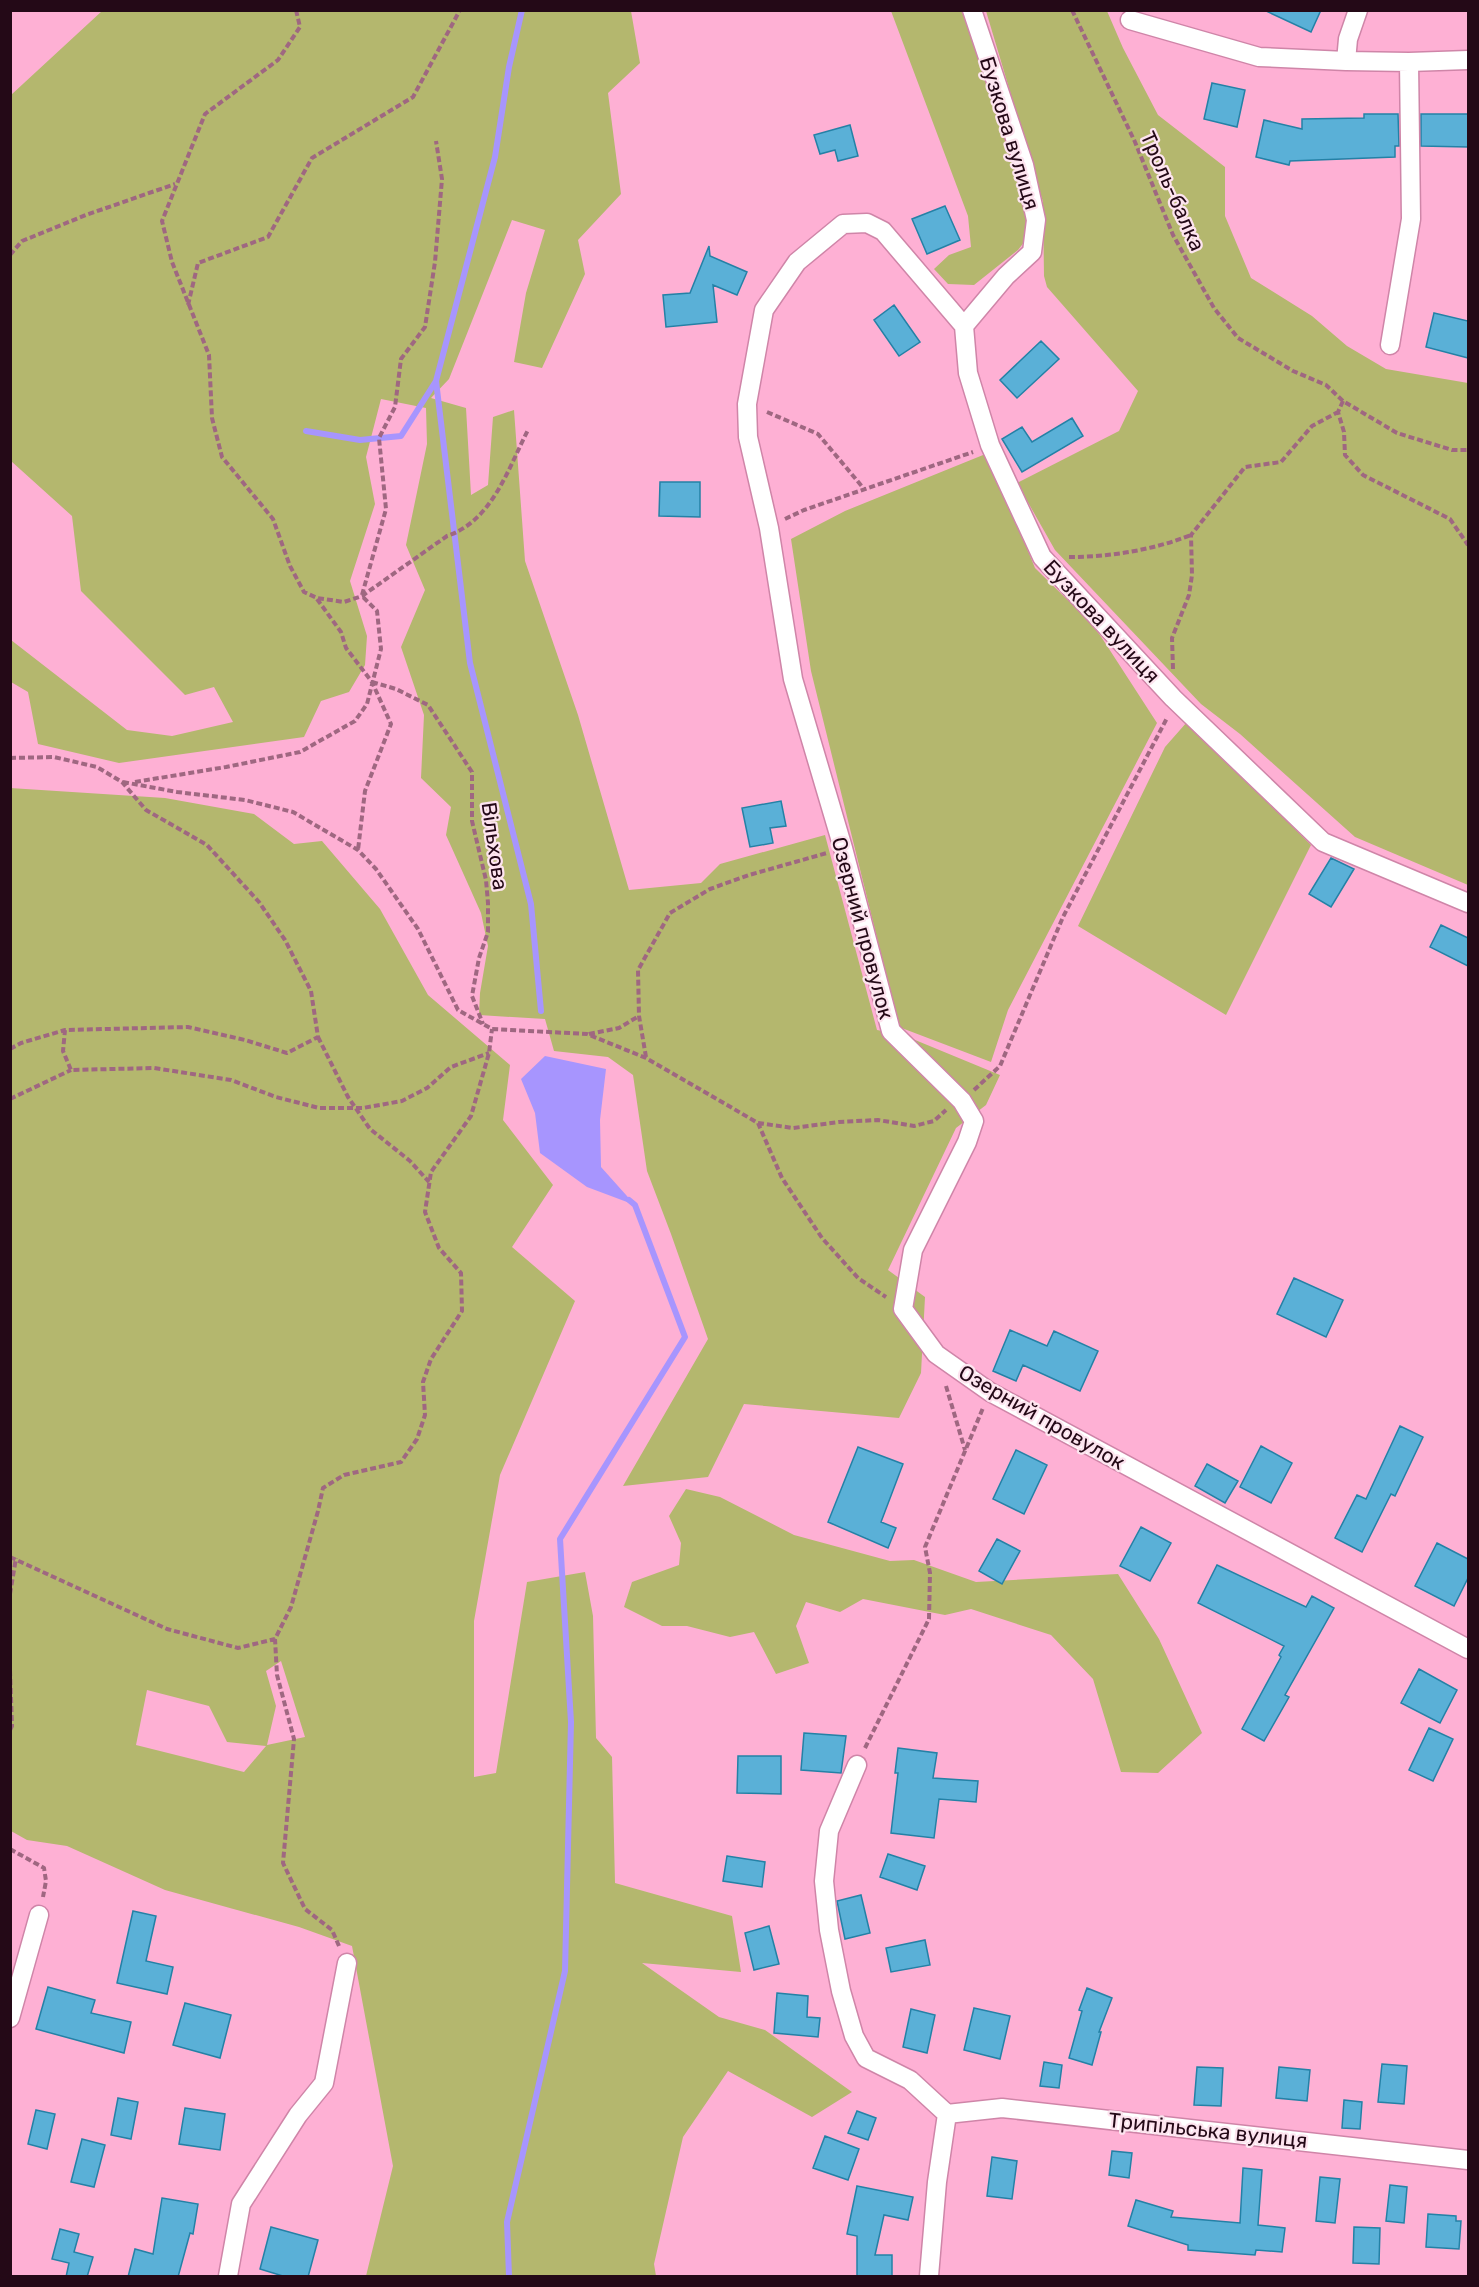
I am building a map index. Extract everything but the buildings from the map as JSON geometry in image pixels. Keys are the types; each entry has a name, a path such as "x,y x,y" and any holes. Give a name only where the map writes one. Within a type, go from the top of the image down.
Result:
{"street":[{"name":"Бузкова вулиця","path":"972,10 1024,165 1036,220 1032,252 1006,276 963,326 968,373 990,445 1042,557 1173,698 1323,842 1468,903"},
{"path":"1346,61 1348,39 1358,10"},
{"path":"1130,20 1259,57 1409,62 1468,60"},
{"path":"1390,345 1412,219 1409,62"},
{"name":"Озерний провулок","path":"963,326 883,231 867,224 843,224 797,262 764,310 747,404 748,437 769,528 793,679 843,848 891,1031 962,1101 974,1121 967,1142 913,1250 903,1309 936,1354 990,1392 1468,1649"},
{"path":"857,1765 829,1831 824,1881 830,1930 841,1991 854,2036 866,2058 910,2080 947,2114 937,2182 929,2277"},
{"path":"10,2018 39,1915"},
{"path":"228,2277 241,2204 298,2115 324,2083 347,1963"},
{"name":"Трипільська вулиця","path":"947,2114 1002,2108 1468,2160"}],"path":[{"path":"296,10 300,27 278,60 205,114 162,221 172,262 209,355 212,418 222,457 273,519 290,566 304,592 317,598 344,602 362,596 447,536 463,530 488,507 528,430"},
{"path":"188,305 198,263 268,237 312,158 413,97 460,10"},
{"name":"Троль-балка","path":"1072,10 1135,142 1173,236 1214,308 1238,338 1293,371 1326,386 1343,401 1397,433 1452,450 1468,450"},
{"path":"362,596 386,509 379,438 395,407 401,359 425,327 435,262 442,179 436,141"},
{"path":"10,255 22,241 86,215 176,184"},
{"path":"1042,557 1087,557 1124,553 1173,542 1191,535 1245,467 1281,462 1312,426 1338,412 1343,401"},
{"path":"747,404 818,434 865,490"},
{"path":"1338,412 1344,432 1345,455 1363,475 1450,519 1468,545"},
{"path":"769,528 804,510 990,445"},
{"path":"587,1034 646,1058 758,1122 793,1128 878,1120 914,1126 934,1121 949,1108 962,1101 1000,1066 1063,917 1167,717 1173,698 1172,638 1188,595 1192,575 1191,535"},
{"path":"131,783 300,752 355,721 367,704 381,649 377,611 362,596"},
{"path":"317,598 341,632 346,648 372,682 391,724 365,791 358,850"},
{"name":"Вільхова","path":"372,682 396,689 428,705 472,772 472,821 486,880 488,903 488,932 479,958 472,996 483,1024"},
{"path":"10,758 54,757 97,767 122,782 146,810 207,845 258,902 285,940 311,991 318,1037 355,1108 370,1129 410,1161 429,1182"},
{"path":"122,782 177,792 245,800 293,812 358,850 375,869 418,929 458,1010 492,1029 587,1034 619,1028 639,1016"},
{"path":"646,1058 639,1016 638,970 670,913 710,889 749,874 843,848"},
{"path":"10,1049 21,1042 65,1030 188,1027 245,1040 287,1053 318,1037"},
{"path":"347,1963 332,1930 305,1909 283,1863 294,1739 277,1675 274,1639 291,1607 323,1488 344,1475 401,1462 417,1439 425,1416 423,1382 431,1359 462,1311 461,1273 439,1248 425,1212 429,1182 431,1172 471,1116 489,1053 492,1029"},
{"path":"65,1030 63,1051 70,1070"},
{"path":"10,1099 70,1070 154,1068 231,1080 319,1108 355,1108 402,1101 427,1088 451,1066 489,1053"},
{"path":"758,1122 782,1178 822,1238 858,1278 903,1309"},
{"path":"936,1354 965,1451"},
{"path":"857,1765 929,1619 930,1573 925,1546 990,1392"},
{"path":"10,1594 13,1557 167,1629 238,1648 274,1639"},
{"path":"10,1670 11,1727"},
{"path":"10,1850 44,1868 46,1881 39,1915"}],"green space":[{"path":"102,11 631,11 640,63 608,93 621,194 578,240 585,274 542,368 514,362 526,293 545,230 512,220 449,379 431,398 466,408 471,495 488,485 493,417 514,410 525,561 578,715 629,890 701,883 720,864 825,835 877,1030 903,1035 1000,1075 986,1105 956,1128 888,1270 925,1297 921,1373 899,1418 744,1404 708,1477 623,1486 708,1339 647,1171 633,1075 608,1057 554,1051 545,1019 479,1015 480,993 488,946 481,913 446,835 451,807 421,778 424,715 401,647 425,590 406,545 427,444 426,408 381,399 366,457 375,504 350,581 367,636 365,665 349,692 321,701 304,737 119,763 38,744 28,692 11,682 11,640 127,730 172,736 233,722 214,687 185,695 81,591 72,516 11,461 11,95"},
{"path":"891,11 963,11 1014,167 1027,217 1025,241 1018,250 974,285 948,284 934,269 949,255 971,247 968,216"},
{"path":"986,11 1107,11 1123,48 1158,115 1225,167 1225,216 1251,278 1312,316 1347,346 1386,369 1468,383 1468,885 1355,837 1240,734 1201,704 1055,550 1017,483 1119,431 1138,391 1047,287 1044,276 1043,202"},
{"path":"988,453 1035,568 1100,635 1157,723 1008,1010 991,1062 899,1027 811,671 791,539 845,511"},
{"path":"1187,722 1311,845 1226,1015 1078,926 1165,747"},
{"path":"10,788 165,798 254,814 294,844 322,841 380,909 428,995 510,1065 503,1120 553,1185 512,1247 575,1301 500,1475 474,1621 474,1777 496,1773 527,1582 585,1572 593,1616 596,1738 612,1757 615,1883 732,1916 741,1972 642,1963 719,2017 765,2030 852,2092 812,2117 728,2071 683,2137 654,2264 656,2276 366,2276 393,2166 352,1946 299,1927 165,1890 67,1846 27,1840 11,1831","holes":["281,1661 305,1737 267,1745 276,1706 266,1671","147,1690 209,1706 227,1742 266,1746 244,1772 136,1745"]},
{"path":"686,1489 720,1497 794,1535 890,1561 914,1560 976,1582 1118,1574 1159,1639 1202,1733 1158,1773 1121,1772 1093,1679 1051,1635 971,1609 945,1615 863,1599 840,1612 806,1602 796,1626 809,1663 776,1674 754,1632 730,1637 687,1626 662,1626 624,1607 632,1582 679,1565 681,1543 669,1516"}],"shaded area":[{"path":"545,1056 606,1069 600,1120 601,1167 635,1205 587,1187 540,1153 535,1113 521,1079"}],"waterway":[{"path":"522,10 509,67 495,157 436,381 470,663 531,904 541,1011"},
{"path":"306,431 360,440 401,436 436,381"},
{"path":"509,2276 507,2222 565,1971 571,1722 560,1539 685,1337 635,1205 629,1200"}]}
